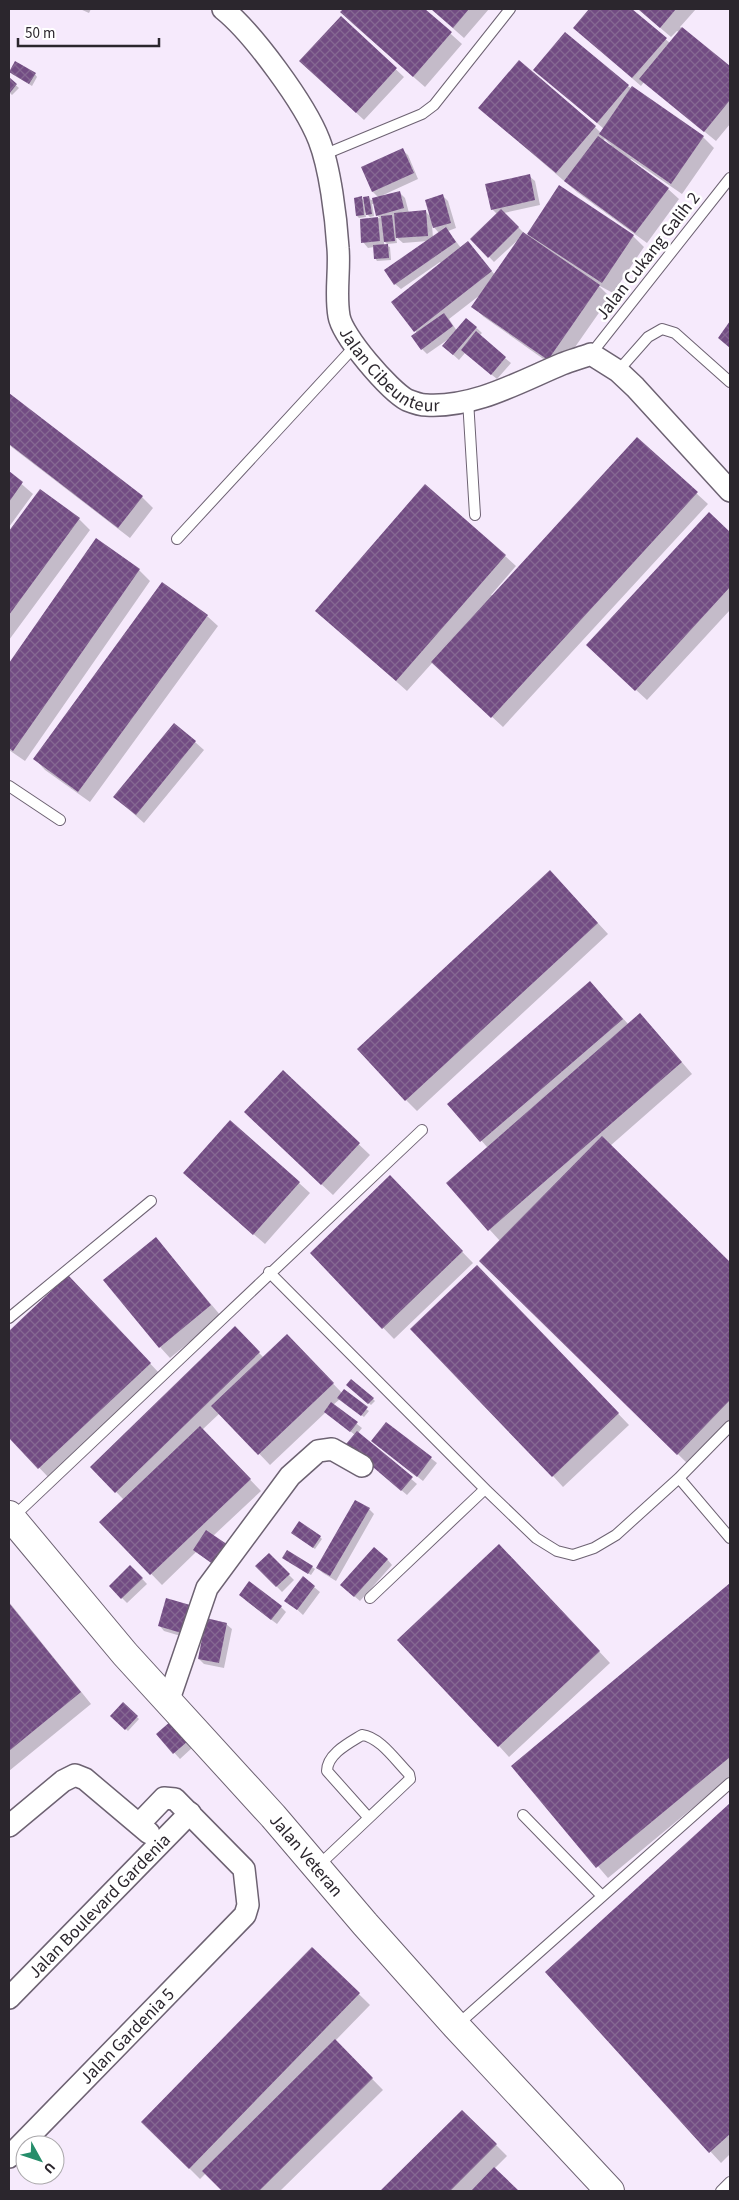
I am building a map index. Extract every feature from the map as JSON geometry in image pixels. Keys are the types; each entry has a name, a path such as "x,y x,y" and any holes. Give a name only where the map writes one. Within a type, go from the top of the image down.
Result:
{"main road":[{"name":"Jalan Veteran","path":"10,1517 125,1654 273,1816 456,2026 610,2191"}],"street":[{"name":"Jalan Cibeunteur","path":"225,9 257,45 284,81 310,121 323,155 338,248 339,318 355,346 380,376 407,400 430,405 468,400 500,392 564,363 591,354"},
{"path":"591,354 618,371 730,491"},
{"path":"168,1702 207,1588 290,1476 318,1452 332,1449 362,1466"},
{"path":"9,1844 75,1775"},
{"path":"9,1826 63,1782 75,1775 86,1778 161,1843"},
{"path":"139,1824 164,1798 175,1799 190,1813"},
{"name":"Jalan Boulevard Gardenia","path":"9,1998 190,1813"},
{"name":"Jalan Gardenia 5","path":"9,2157 245,1915 248,1905 244,1869 190,1813"}],"lane":[{"path":"323,155 422,114 434,105 510,9"},
{"name":"Jalan Cukang Galih 2","path":"591,354 730,178"},
{"path":"618,371 648,337 662,329 674,333 730,382"},
{"path":"177,539 355,346"},
{"path":"468,400 476,515"},
{"path":"9,786 60,820"},
{"path":"10,1517 422,1130"},
{"path":"9,1318 151,1202"},
{"path":"269,1272 485,1489 536,1538 557,1551 573,1555 594,1548 616,1535 679,1478 730,1426"},
{"path":"679,1478 730,1538"},
{"path":"370,1598 485,1489"},
{"path":"316,1867 410,1779 411,1776 378,1743 369,1736 362,1735 334,1755 327,1766 327,1772 368,1817"},
{"path":"456,2026 730,1783"},
{"path":"523,1815 602,1896"},
{"path":"721,2191 730,2182"}],"building":[{"path":"343,9 425,9 452,32 413,77 340,12"},
{"path":"431,9 469,9 453,28"},
{"path":"589,9 632,9 667,38 632,78 573,28"},
{"path":"638,9 676,9 660,28"},
{"path":"341,16 397,68 356,113 299,61"},
{"path":"682,27 730,66 730,100 704,132 639,79"},
{"path":"565,32 629,85 597,123 533,70"},
{"path":"519,60 596,126 556,173 478,108"},
{"path":"15,61 36,73 29,84 9,72"},
{"path":"9,77 17,84 9,94"},
{"path":"632,86 704,136 671,184 599,134"},
{"path":"598,136 669,188 635,233 564,181"},
{"path":"403,148 414,173 372,192 361,167"},
{"path":"530,174 535,200 491,210 485,184"},
{"path":"559,185 634,235 602,283 527,234"},
{"path":"400,191 404,208 376,216 372,198"},
{"path":"443,194 451,223 433,228 425,200"},
{"path":"362,196 364,215 356,216 354,198"},
{"path":"369,196 372,214 366,215 363,197"},
{"path":"501,209 519,227 488,258 470,239"},
{"path":"426,210 428,236 396,238 394,213"},
{"path":"392,215 395,241 384,242 381,216"},
{"path":"378,217 380,241 361,243 360,219"},
{"path":"446,227 456,242 394,285 384,270"},
{"path":"523,232 600,285 548,360 471,307"},
{"path":"468,241 492,271 414,332 391,302"},
{"path":"388,244 389,258 374,259 373,245"},
{"path":"444,313 453,326 421,350 411,336"},
{"path":"466,318 477,327 453,355 442,346"},
{"path":"730,321 730,348 718,338"},
{"path":"476,331 506,357 491,375 461,350"},
{"path":"9,393 143,496 118,528 9,444"},
{"path":"637,437 698,492 491,718 431,662"},
{"path":"9,471 23,482 9,502"},
{"path":"425,484 506,555 396,681 315,611"},
{"path":"40,489 80,518 9,615 9,531"},
{"path":"709,512 730,532 730,587 635,691 586,645"},
{"path":"96,538 140,569 13,751 9,748 9,663"},
{"path":"162,582 208,615 78,792 33,759"},
{"path":"174,723 196,741 136,815 113,797"},
{"path":"550,870 598,923 405,1101 357,1049"},
{"path":"590,981 623,1019 480,1142 447,1104"},
{"path":"640,1013 682,1062 488,1231 446,1183"},
{"path":"283,1070 360,1143 321,1185 244,1112"},
{"path":"230,1120 300,1182 253,1235 183,1173"},
{"path":"602,1136 730,1262 730,1400 677,1455 479,1261"},
{"path":"390,1175 463,1251 382,1329 310,1253"},
{"path":"156,1237 211,1305 159,1348 103,1280"},
{"path":"477,1265 619,1413 552,1477 410,1329"},
{"path":"68,1275 151,1363 38,1469 9,1438 9,1331"},
{"path":"235,1326 260,1352 115,1493 90,1467"},
{"path":"287,1334 334,1383 258,1455 211,1406"},
{"path":"351,1379 374,1398 368,1404 346,1385"},
{"path":"344,1389 368,1407 361,1416 337,1398"},
{"path":"331,1402 358,1422 350,1432 324,1412"},
{"path":"386,1422 432,1457 417,1477 371,1441"},
{"path":"200,1426 251,1479 150,1575 99,1522"},
{"path":"357,1431 413,1477 401,1491 346,1444"},
{"path":"355,1500 370,1508 330,1576 316,1568"},
{"path":"299,1521 321,1536 313,1548 291,1533"},
{"path":"206,1530 231,1547 217,1567 193,1550"},
{"path":"499,1544 600,1651 498,1747 397,1640"},
{"path":"374,1547 388,1559 354,1597 340,1585"},
{"path":"287,1550 313,1566 308,1574 282,1558"},
{"path":"269,1553 290,1574 276,1587 255,1566"},
{"path":"130,1565 143,1578 121,1599 109,1586"},
{"path":"303,1576 315,1586 297,1610 284,1601"},
{"path":"249,1581 282,1606 271,1620 239,1595"},
{"path":"730,1583 730,1757 596,1868 511,1766"},
{"path":"166,1598 197,1607 188,1635 158,1626"},
{"path":"9,1603 81,1692 9,1751"},
{"path":"206,1618 227,1623 219,1663 198,1659"},
{"path":"123,1702 138,1716 125,1730 110,1716"},
{"path":"171,1721 188,1741 173,1754 156,1734"},
{"path":"730,1803 730,2134 709,2153 545,1972"},
{"path":"312,1947 360,1993 189,2169 141,2122"},
{"path":"335,2039 373,2078 259,2191 222,2191 202,2171"},
{"path":"462,2110 497,2144 450,2191 380,2191"},
{"path":"494,2167 519,2191 471,2191"}]}
